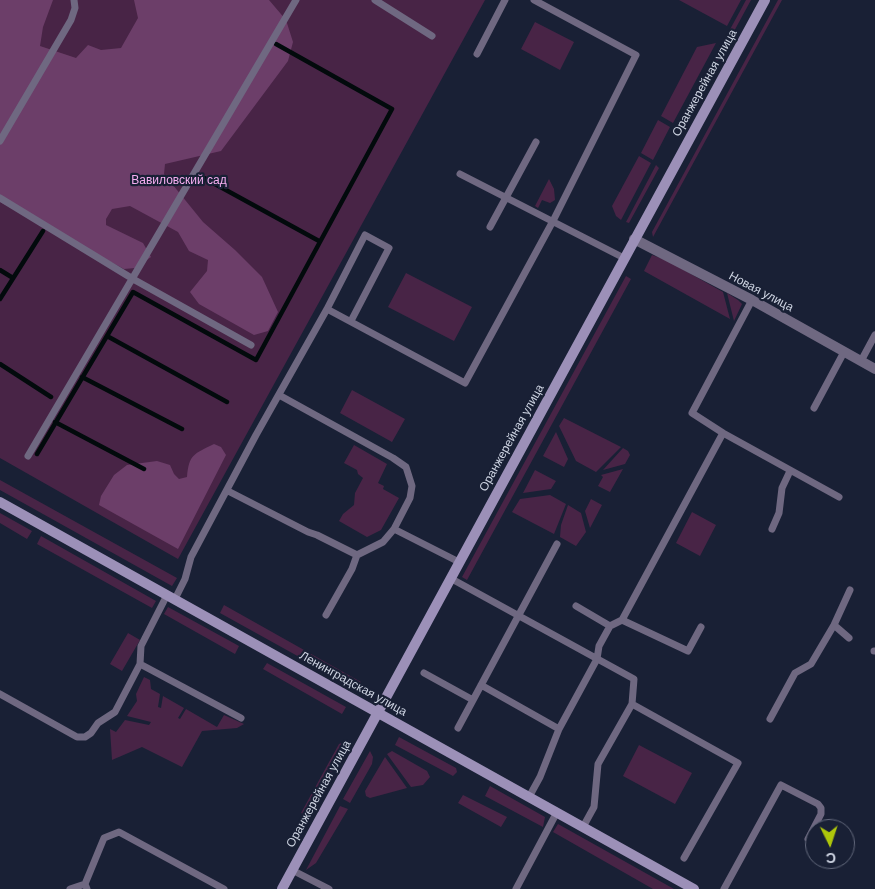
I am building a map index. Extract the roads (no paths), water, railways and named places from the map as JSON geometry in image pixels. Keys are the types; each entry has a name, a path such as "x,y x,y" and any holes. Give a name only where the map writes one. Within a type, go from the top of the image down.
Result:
{"street":[{"name":"Оранжерейная улица","path":"282,889 765,0"},
{"name":"Новая улица","path":"634,239 752,300 875,369"},
{"name":"Ленинградская улица","path":"0,502 694,889"}],"lane":[{"path":"0,141 71,20 74,0"},
{"path":"28,456 296,0"},
{"path":"375,0 432,36"},
{"path":"477,54 504,0"},
{"path":"327,309 465,383 552,221 636,55 534,0"},
{"path":"490,227 536,142"},
{"path":"460,174 624,258"},
{"path":"0,198 133,279 251,345"},
{"path":"0,694 77,737 85,737 91,733 98,722 115,712 140,664 141,646 171,597 185,579 191,557 228,491 256,435 327,309 364,234 389,248 351,322"},
{"path":"752,300 692,413 723,433 839,498"},
{"path":"861,361 875,335"},
{"path":"814,408 844,352"},
{"path":"280,395 393,458 406,467 412,486 410,498 394,529 383,542 356,555 352,568 326,616"},
{"path":"529,797 540,777 559,729 597,659 599,646 610,626 622,620 723,433"},
{"path":"772,529 779,513 782,488 790,471"},
{"path":"228,491 356,555"},
{"path":"394,529 459,562"},
{"path":"458,728 557,544"},
{"path":"450,578 634,679 632,704 598,764 594,808 583,827"},
{"path":"770,719 796,673 811,664 834,625 850,590"},
{"path":"576,606 610,626"},
{"path":"622,620 688,651 701,627"},
{"path":"834,625 850,638"},
{"path":"140,664 241,718"},
{"path":"424,673 473,700"},
{"path":"481,685 559,729"},
{"path":"632,704 738,763 684,858"},
{"path":"724,889 781,785 818,804 822,808 818,819"},
{"path":"516,889 557,812"},
{"path":"70,889 86,886 104,838 119,832 224,889"},
{"path":"292,870 329,889"}],"waterway":[{"path":"37,454 133,292 256,360 392,109 276,44"},
{"path":"204,178 319,241"},
{"path":"0,299 43,231"},
{"path":"0,270 13,278"},
{"path":"107,336 227,402"},
{"path":"0,364 51,397"},
{"path":"82,377 182,429"},
{"path":"55,422 144,469"}],"park label":[{"name":"Вавиловский сад","path":"179,181"}]}
